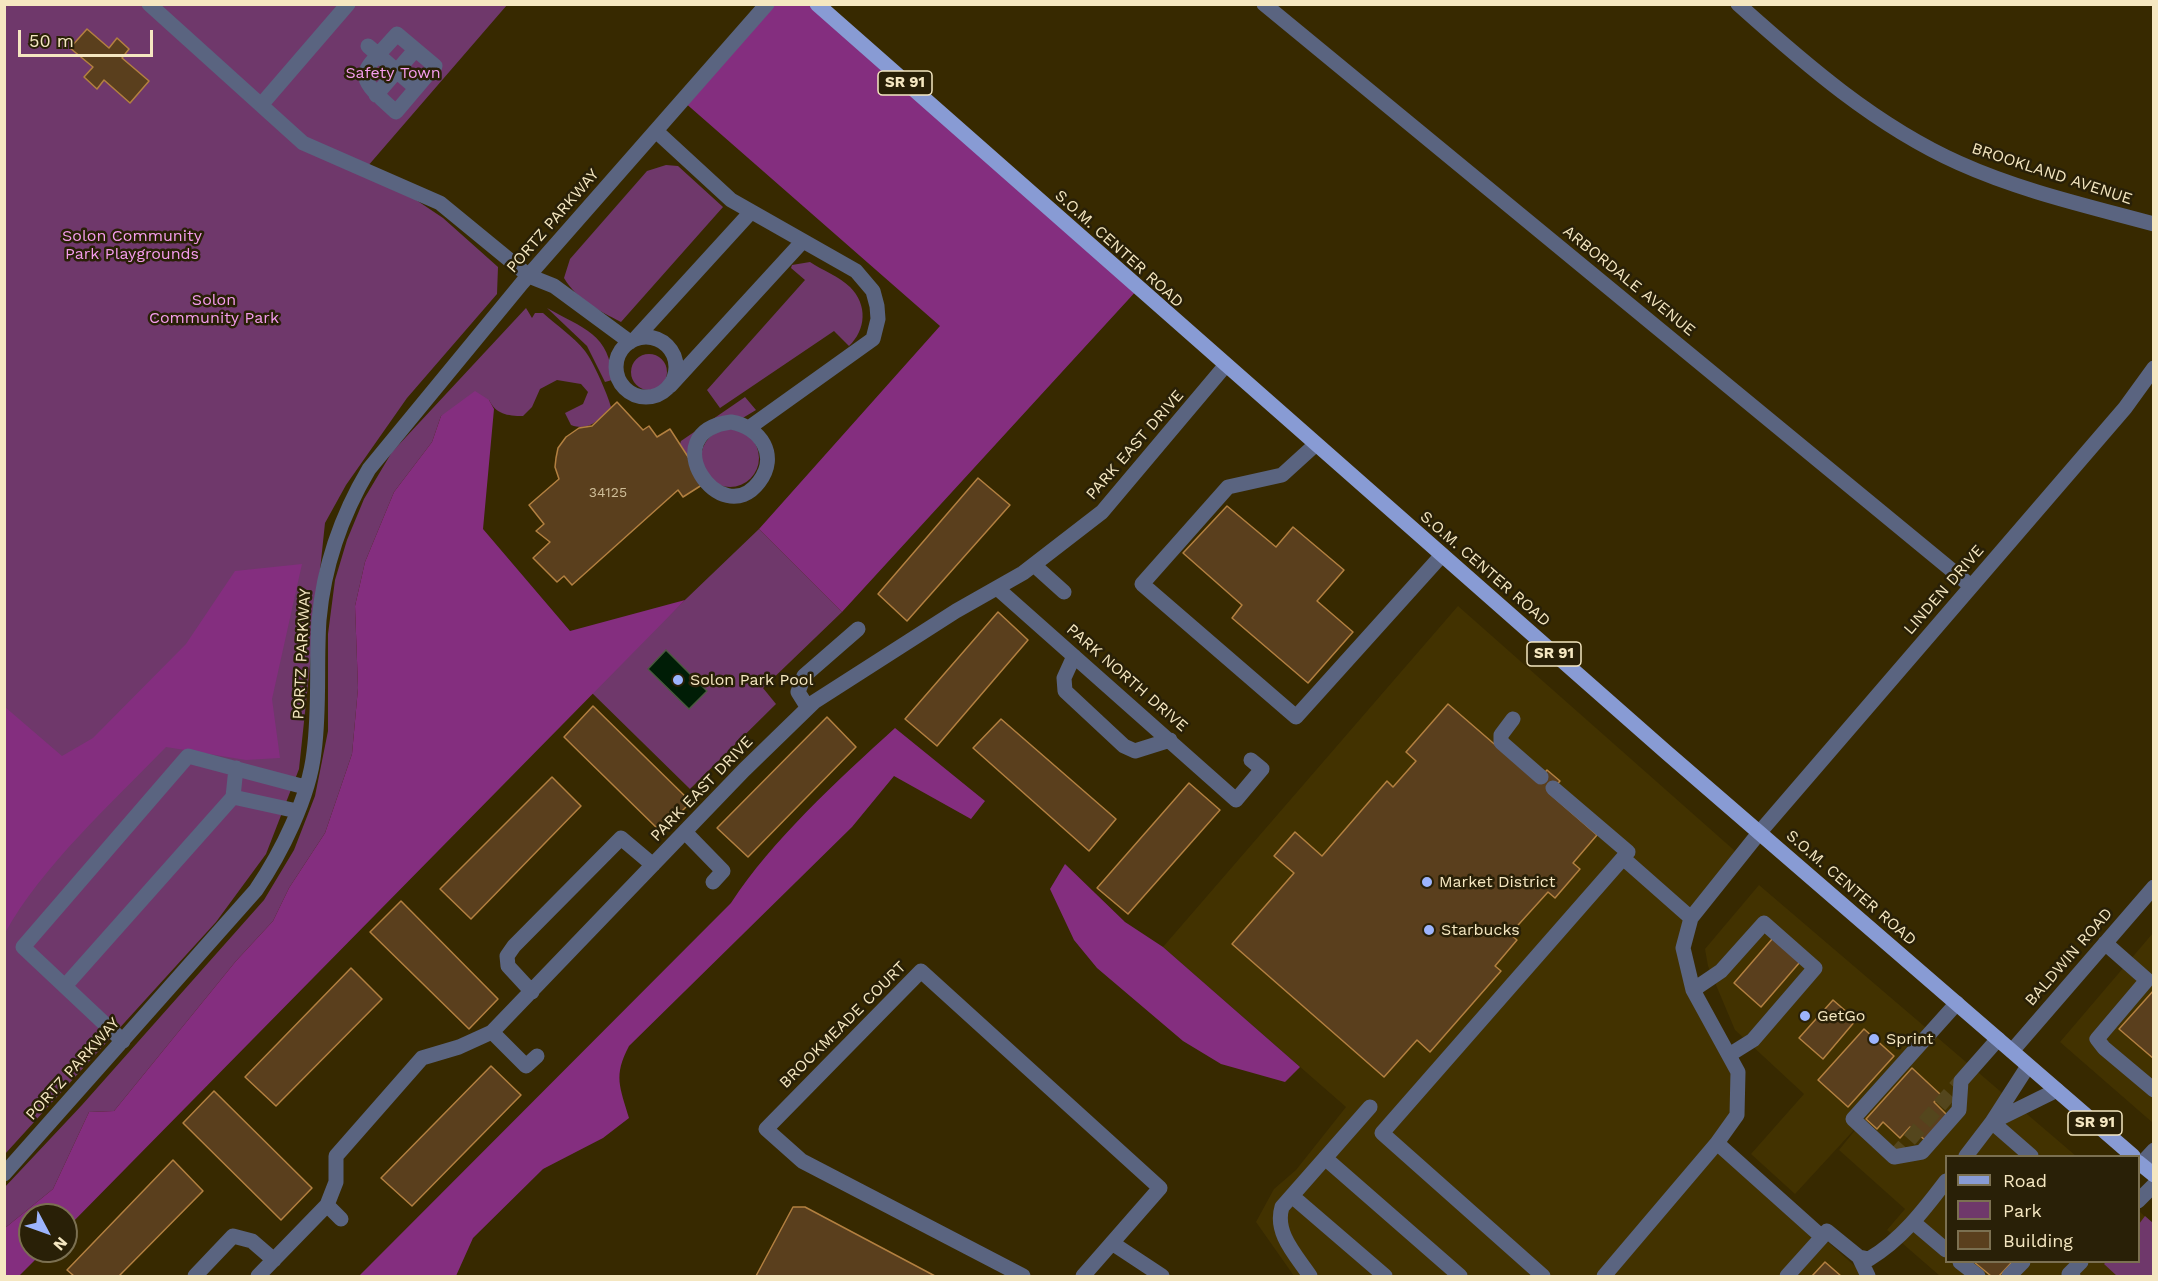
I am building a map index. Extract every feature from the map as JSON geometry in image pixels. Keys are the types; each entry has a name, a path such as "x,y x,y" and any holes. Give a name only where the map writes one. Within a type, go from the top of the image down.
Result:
{"main road":[{"name":"S.O.M. CENTER ROAD","path":"817,4 1315,445 2131,1155"},
{"name":"S.O.M. CENTER ROAD","path":"2140,1163 2154,1175"}],"street":[{"path":"149,4 303,143 440,203 529,276 554,286 632,341 648,337 661,340 671,349 676,368 670,386"},
{"path":"261,105 348,4"},
{"name":"PORTZ PARKWAY","path":"4,1174 256,890 276,859 297,811 314,755 319,620 325,577 335,534 346,509 369,469 529,276 767,4"},
{"name":"ARBORDALE AVENUE","path":"1264,4 1971,586"},
{"name":"BROOKLAND AVENUE","path":"1738,4 1843,93 1907,136 1959,163 2024,187 2154,224"},
{"path":"397,34 435,66 396,112 368,88 364,80 373,50 397,34"},
{"path":"373,50 416,88"},
{"path":"376,95 415,50"},
{"path":"656,131 731,200 750,213 802,242 818,248 856,271 873,291 878,319 873,339 750,428"},
{"path":"750,213 632,341 621,350 616,373 628,392 639,397 650,398 661,394 802,242"},
{"name":"PARK EAST DRIVE","path":"258,1276 327,1205 336,1182 336,1156 423,1058 459,1047 492,1032 808,708 915,637 1034,565 1102,512 1225,366"},
{"name":"LINDEN DRIVE","path":"1692,918 1759,833 2125,408 2154,368"},
{"path":"731,422 750,428 762,439 767,451 768,463 764,475 757,486 746,493 734,496 722,495 714,490 698,469 694,460 695,448 700,437 719,423 731,422"},
{"path":"1315,445 1281,475 1227,487 1142,584 1296,717 1442,555"},
{"path":"1034,565 1064,592"},
{"name":"PARK NORTH DRIVE","path":"997,588 1236,800 1262,769 1251,760"},
{"path":"808,708 798,692 804,676 858,629"},
{"path":"1074,656 1064,678 1065,691 1124,746 1135,751 1170,740"},
{"path":"1514,719 1502,735 1501,742 1540,777"},
{"path":"123,1041 23,947 188,756 305,787"},
{"path":"64,986 233,796 236,768"},
{"path":"1553,788 1628,852"},
{"path":"233,796 297,811"},
{"path":"685,832 723,871 713,882"},
{"path":"532,992 508,966 507,956 514,946 621,838 653,865"},
{"path":"1543,1276 1382,1134 1623,858 1692,918 1683,948 1693,990 1738,1072 1737,1115 1717,1143 1605,1276"},
{"name":"BALDWIN ROAD","path":"2012,1051 2154,887"},
{"path":"1693,990 1721,971 1764,923 1815,968 1753,1040 1729,1055"},
{"path":"2105,943 2147,980 2097,1039 2104,1048 2154,1090"},
{"name":"BROOKMEADE COURT","path":"1023,1276 802,1161 766,1129 921,971 1160,1188 1083,1276"},
{"path":"1957,1003 1853,1119 1894,1157 1922,1152 1959,1110 1961,1081 1998,1039"},
{"path":"492,1032 526,1066 537,1056"},
{"path":"1967,1155 1992,1122 2028,1066"},
{"path":"1992,1122 2057,1090"},
{"path":"1310,1276 1281,1232 1279,1218 1282,1207 1370,1107"},
{"path":"1992,1122 2030,1155"},
{"path":"1717,1143 1822,1237 1787,1276"},
{"path":"2140,1160 2154,1150"},
{"path":"1325,1158 1460,1276"},
{"path":"1859,1257 1869,1259 1882,1251 1913,1222 1945,1183"},
{"path":"2140,1200 2154,1185"},
{"path":"1292,1196 1385,1276"},
{"path":"327,1205 341,1219"},
{"path":"1913,1222 1945,1248"},
{"path":"1827,1231 1859,1257 1868,1276"},
{"path":"195,1276 233,1236 252,1241 274,1260"},
{"path":"1112,1243 1162,1276"},
{"path":"1961,1263 1978,1276"},
{"path":"2009,1276 2022,1263"},
{"path":"2073,1276 2070,1274 2080,1263"}],"shaded area":[{"path":"767,5 817,5 1138,289 842,612 759,529 940,326 683,101"},
{"path":"475,391 489,400 494,409 483,529 570,631 685,600 78,1217 78,1203 36,1203 53,1189 89,1112 114,1111 236,961 273,921 289,888 325,833 352,754 358,688 355,606 365,562 394,492 432,442 441,416"},
{"path":"302,564 272,699 280,758 246,760 166,747 58,859 20,908 5,933 5,707 62,756 93,738 186,644 235,571"},
{"path":"1458,606 1735,851 1683,948 1738,1072 1737,1115 1717,1143 1866,1276 1294,1276 1256,1222 1274,1189 1296,1170 1346,1107 1163,947"},
{"name":"Solon Park Pool","path":"666,650 707,691 689,709 648,669"},
{"path":"895,728 985,801 971,819 894,776 852,827 629,1046 621,1066 620,1082 629,1118 603,1138 543,1169 473,1238 456,1276 359,1276 731,903 786,833 829,789"},
{"path":"1065,864 1125,922 1163,947 1300,1067 1285,1082 1221,1064 1183,1041 1097,968 1074,940 1050,889"},
{"path":"1759,885 2075,1155 1945,1155 1945,1263 2140,1263 2140,1212 2153,1224 2153,1276 1940,1276 1887,1230 1905,1209 1839,1150 1864,1119 1795,1194 1751,1154 1804,1094 1735,1030 1708,966 1705,949"},
{"path":"2153,933 2153,1123 2060,1042"},
{"path":"18,1217 18,1263 32,1263 19,1276 5,1276 5,1228"}],"green space":[{"name":"Solon Community Park","path":"5,5 507,5 367,167 443,218 498,267 497,294 407,398 346,485 325,523 299,769 266,854 216,922 5,1154"},
{"path":"666,165 678,166 723,207 621,322 582,299 564,278 570,259 647,171"},
{"path":"810,262 841,280 856,294 863,317 855,340 849,346 834,331 720,408 707,390 805,280 791,268 792,265"},
{"path":"526,308 532,318 535,313 543,313 581,346 596,370 611,407 589,426 571,425 565,413 583,404 588,392 581,384 557,380 540,389 532,407 523,416 503,413 489,400 441,416 432,442 394,492 365,562 355,606 358,688 352,754 325,833 289,888 273,921 236,961 114,1111 89,1112 53,1189 36,1203 18,1203 18,1217 5,1228 4,1188 82,1105 264,900 294,850 315,796 328,731 328,634 335,580 347,540 364,499 392,452"},
{"path":"547,308 583,327 600,342 606,352 612,380 605,382 587,346"},
{"path":"649,354 662,359 667,372 662,385 649,390 636,385 631,372 636,359"},
{"path":"745,397 756,410 741,419 712,423 691,461 680,444 681,441"},
{"path":"730,429 741,431 751,437 757,447 759,458 757,469 751,479 741,485 730,487 719,485 709,479 703,469 701,458 703,447 709,437 719,431"},
{"path":"759,529 842,612 763,688 776,704 690,789 590,691"},
{"path":"2145,1216 2153,1223 2153,1276 2117,1276 2104,1264 2140,1263 2140,1223"}],"building":[{"path":"87,29 109,48 117,38 129,49 122,58 149,81 130,103 104,80 97,89 84,77 93,67 70,48"},
{"path":"617,402 643,430 649,426 657,437 670,429 705,483 683,497 678,490 572,585 564,576 557,582 533,558 550,542 536,531 544,524 529,505 559,479 555,467 556,458 558,448 566,437 579,428 592,426"},
{"path":"978,478 1010,505 907,621 878,594"},
{"path":"1227,506 1276,547 1293,527 1344,570 1317,601 1353,632 1308,683 1232,618 1242,605 1183,553"},
{"path":"998,612 1028,640 937,746 905,719"},
{"name":"Market District","path":"1448,704 1537,781 1547,770 1560,781 1549,793 1597,835 1573,863 1580,869 1555,898 1548,892 1510,934 1517,940 1495,966 1501,971 1430,1052 1417,1040 1384,1077 1232,944 1294,873 1274,856 1295,832 1322,856 1387,781 1393,787 1416,761 1406,752"},
{"path":"593,706 691,802 661,832 564,737"},
{"path":"827,717 856,747 748,857 717,828"},
{"path":"1001,719 1116,819 1089,851 973,748"},
{"path":"552,777 581,806 471,919 440,889"},
{"path":"1189,783 1220,810 1128,914 1097,888"},
{"path":"401,901 498,999 469,1029 370,932"},
{"path":"1773,938 1800,962 1761,1007 1734,983"},
{"path":"351,968 382,999 276,1106 245,1077"},
{"path":"2154,990 2154,1059 2119,1029"},
{"path":"1833,1000 1856,1020 1823,1059 1799,1038"},
{"path":"1864,1029 1894,1056 1848,1107 1818,1080"},
{"path":"491,1066 521,1095 412,1206 381,1178"},
{"path":"1912,1068 1941,1095 1934,1102 1949,1117 1926,1141 1910,1127 1900,1138 1883,1122 1877,1129 1866,1119"},
{"path":"214,1091 312,1188 281,1220 183,1123"},
{"path":"173,1160 203,1191 119,1276 74,1276 67,1270 74,1263 78,1263 78,1259"},
{"path":"793,1207 805,1207 935,1276 756,1276"},
{"path":"1825,1262 1841,1276 1812,1276"},
{"path":"1975,1263 2011,1263 1999,1276 1991,1276"}],"tunnel":[{"path":"1894,1157 1961,1081"}],"place":[{"name":"Solon Park Pool","path":"678,680"},
{"name":"Market District","path":"1427,882"},
{"name":"Starbucks","path":"1429,930"},
{"name":"GetGo","path":"1805,1016"},
{"name":"Sprint","path":"1874,1039"}],"park label":[{"name":"Safety Town","path":"393,73"},
{"name":"Solon Community Park Playgrounds","path":"132,245"}]}
